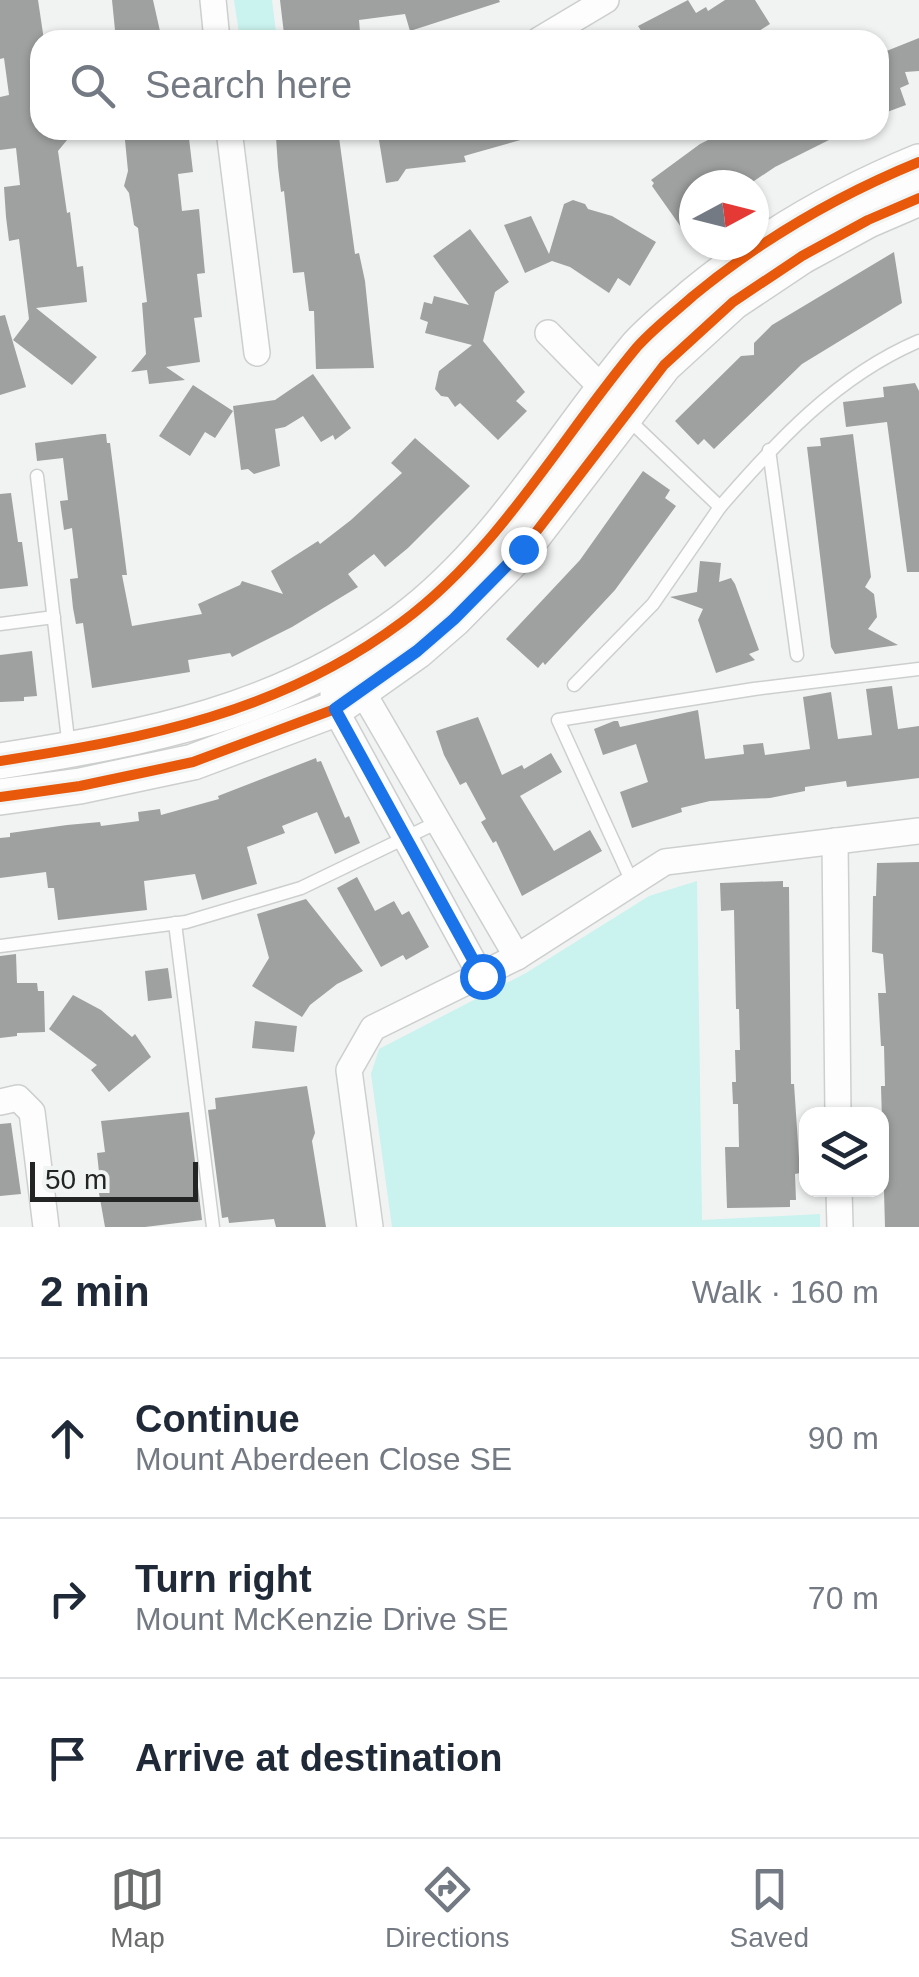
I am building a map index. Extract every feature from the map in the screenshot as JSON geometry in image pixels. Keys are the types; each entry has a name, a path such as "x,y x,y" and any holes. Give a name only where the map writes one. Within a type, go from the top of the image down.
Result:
{"street":[{"path":"212,0 216,30"},
{"path":"556,30 606,0"},
{"path":"230,140 257,353"},
{"path":"0,797 80,786 193,762 349,700 454,619 523,549 657,327 786,227 864,184 919,162"},
{"path":"0,761 185,727 285,692 328,668 402,622 443,586 613,402 664,364 733,302 802,256 919,198"},
{"path":"548,333 613,402"},
{"path":"328,668 438,822 517,957"},
{"path":"349,700 408,838 482,976"},
{"path":"370,1227 348,1070 373,1028 517,957 665,862 919,831"},
{"path":"835,842 838,1107"},
{"path":"0,1102 18,1098 32,1112 46,1227"},
{"path":"839,1197 840,1227"}],"lane":[{"path":"574,685 653,604 720,507 769,450 849,380 919,341"},
{"path":"613,402 720,507"},
{"path":"769,450 797,655"},
{"path":"37,476 70,750"},
{"path":"0,624 54,616"},
{"path":"632,882 558,720 754,689 919,669"},
{"path":"0,946 175,924 301,888 438,822"},
{"path":"175,924 213,1227"}],"shaded area":[{"path":"234,0 272,0 276,30 238,30"},
{"path":"697,881 702,1220 820,1214 820,1227 392,1227 371,1074 379,1049 526,973 649,896"}],"building":[{"path":"0,0 38,0 42,30 30,30 30,140 67,140 58,151 77,267 83,266 87,302 36,308 97,357 72,385 13,340 29,319 19,239 9,241 6,217 4,187 20,185 16,148 0,150 0,97 9,95 4,58 0,59"},
{"path":"112,0 153,0 160,30 115,30"},
{"path":"280,0 500,2 413,30 410,30 405,14 359,20 360,30 284,30"},
{"path":"688,0 696,13 706,7 708,11 725,0 755,0 770,24 761,30 641,30 638,26"},
{"path":"919,38 919,71 905,72 909,84 900,88 906,105 889,111 889,50"},
{"path":"125,140 189,140 193,172 178,174 182,211 199,209 205,273 197,274 202,317 194,318 200,362 166,367 185,380 149,384 147,370 131,372 146,354 142,303 147,302 138,228 124,186 128,171"},
{"path":"276,140 339,140 355,254 359,253 365,281 374,368 316,369 314,311 309,311 304,272 293,273"},
{"path":"379,140 520,140 464,156 466,162 406,169 398,181 386,183"},
{"path":"708,140 829,140 769,171 679,170 679,224 651,180"},
{"path":"573,200 612,216 656,242 630,286 618,278 609,293 570,267 552,261 525,273 504,225 531,216 549,254 564,204"},
{"path":"470,229 509,282 495,292 483,341 525,392 516,401 527,411 498,440 460,403 455,407 435,389 439,371 472,345 425,333 428,322 420,319 424,302 432,304 434,296 469,305 433,256"},
{"path":"894,252 902,303 802,364 714,449 704,439 698,445 675,421 741,356 754,355 754,343 772,325"},
{"path":"5,315 26,387 0,395 0,316"},
{"path":"313,374 351,428 335,440 333,435 321,442 303,416 275,429 280,466 254,474 248,469 241,470 233,406 275,400"},
{"path":"915,383 919,391 919,572 907,572 887,422 846,427 843,402 884,397 883,387"},
{"path":"193,385 233,411 215,438 205,432 190,456 159,436"},
{"path":"106,434 127,575 122,575 132,626 202,614 198,604 242,581 283,594 271,571 318,541 320,544 402,473 391,463 415,438 470,486 385,567 374,554 348,574 358,587 292,627 232,657 230,653 188,660 190,672 92,688 83,623 76,624 73,608 70,579 78,578 72,528 64,530 60,501 68,500 63,458 37,461 35,443"},
{"path":"853,434 871,577 865,587 874,594 877,617 868,629 898,645 835,654 831,647 807,447 821,446 820,438"},
{"path":"643,471 670,490 665,498 676,506 615,590 538,668 506,639 580,560"},
{"path":"11,493 28,586 0,589 0,494"},
{"path":"700,561 721,563 719,582 731,578 735,584 759,650 749,654 755,660 716,673 698,620 703,609 670,597 697,592"},
{"path":"32,651 37,696 0,702 0,655"},
{"path":"892,686 898,729 919,726 919,778 847,787 846,781 805,787 805,791 770,798 710,801 632,828 620,792 648,782 636,744 603,755 594,729 614,721 620,727 698,710 705,759 744,754 743,745 763,743 765,755 810,749 803,697 831,692 838,739 872,735 866,689"},
{"path":"478,717 502,775 522,765 524,769 551,753 562,772 520,796 554,851 590,830 602,851 522,896 496,841 493,843 481,822 486,819 466,782 460,785 444,755 436,731"},
{"path":"316,758 321,761 360,843 335,854 317,812 282,826 285,833 247,847 257,884 202,900 195,874 144,881 147,910 58,920 54,888 48,888 46,872 0,878 0,838 10,837 10,833 139,821 138,812 160,809 161,815 219,799 218,796"},
{"path":"919,862 919,1227 885,1227 889,1107 882,1107 884,1046 878,993 886,993 883,954 872,952 877,863"},
{"path":"357,877 375,911 394,901 402,915 409,911 429,947 406,960 403,955 381,967 337,888"},
{"path":"783,881 783,887 789,887 791,1084 799,1158 796,1200 790,1200 790,1207 727,1208 725,1147 739,1147 738,1104 733,1104 732,1082 736,1082 735,1050 740,1050 734,910 721,911 720,883"},
{"path":"306,899 363,971 337,984 310,1005 302,1017 252,986 269,958 257,914"},
{"path":"16,954 17,983 37,983 38,991 44,991 45,1032 0,1038 0,956"},
{"path":"168,968 172,998 148,1001 145,971"},
{"path":"73,995 101,1010 132,1037 135,1034 151,1057 109,1092 91,1070 97,1065 49,1029"},
{"path":"255,1021 297,1026 294,1052 252,1048"},
{"path":"307,1086 326,1227 276,1227 274,1219 229,1223 228,1217 222,1218 208,1110 216,1109 215,1098"},
{"path":"189,1112 202,1220 105,1227 97,1182 97,1153 105,1152 101,1121"},
{"path":"11,1123 21,1194 0,1196 0,1124"}],"cycle path":[{"path":"0,761 108,742 210,717 308,679 356,653 402,622 469,561 527,492 637,347 664,321 719,275 773,238 829,204 919,162"},
{"path":"0,797 80,786 193,762 335,709 417,651 523,549 664,365 733,302 802,256 919,198"}],"route":[{"path":"482,976 335,709 417,651 523,549"}]}
